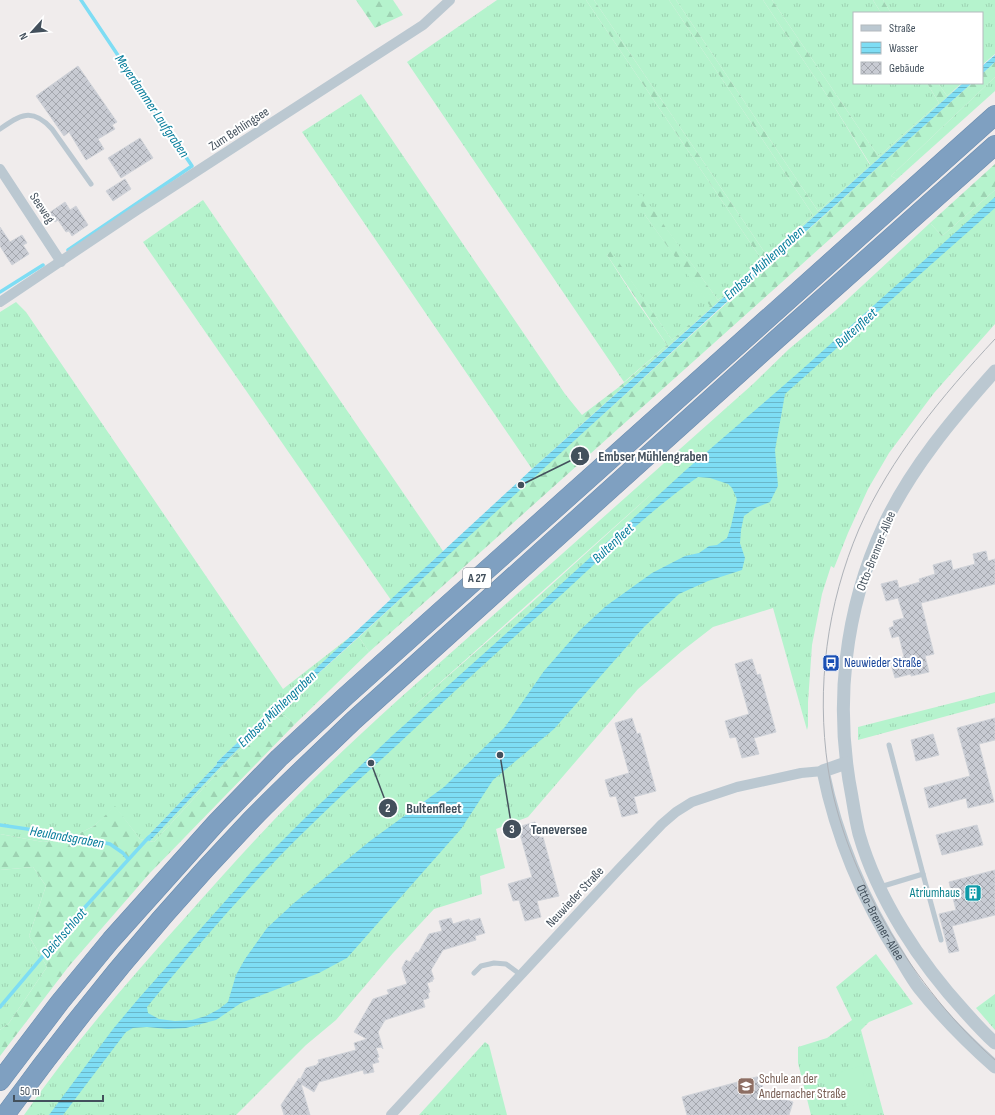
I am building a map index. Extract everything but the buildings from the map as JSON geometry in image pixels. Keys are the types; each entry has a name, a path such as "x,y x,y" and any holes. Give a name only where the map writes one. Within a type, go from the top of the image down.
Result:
{"highway":[{"name":"A 27","path":"0,1081 60,1002 111,940 216,823 279,758 347,695 995,115"},
{"name":"A 27","path":"5,1115 77,1019 122,964 220,853 286,785 377,700 777,339 995,145"}],"street":[{"name":"Zum Behlingsee","path":"0,302 137,210 423,25 450,0"},
{"name":"Seeweg","path":"0,169 61,262"},
{"name":"Otto-Brenner-Allee","path":"993,378 950,424 907,485 884,526 865,574 854,614 844,677 844,738 846,763 859,833 880,887 911,944 952,997 987,1036 995,1042"},
{"path":"823,771 846,763"},
{"name":"Otto-Brenner-Allee","path":"823,771 827,791 842,843 858,883 882,931 924,994 954,1028 995,1067"},
{"name":"Neuwieder Straße","path":"391,1115 624,863 662,824 676,812 692,802 737,787 801,773 823,771"}],"lane":[{"path":"0,129 17,118 25,115 40,119 52,129 91,184"},
{"path":"889,745 941,940"},
{"path":"880,887 923,874"},
{"path":"474,973 481,966 494,963 506,964 521,975"}],"green space":[{"path":"356,0 393,0 403,15 375,28"},
{"path":"497,0 586,0 762,260 718,300 641,194 645,215 711,306 672,340 611,252 607,255 667,345 624,382 407,62"},
{"path":"586,0 594,0 767,256 813,215 669,0 676,0 818,211 870,164 832,103 763,0 772,0 879,156 939,103 928,84 939,84 947,96 962,84 582,424 582,415 619,387 667,345 607,255 611,251 672,340 710,306 645,215 637,197 641,193 718,300 762,260"},
{"path":"594,0 669,0 813,215 767,256"},
{"path":"676,0 763,0 832,103 870,165 818,211"},
{"path":"772,0 873,0 880,12 853,12 853,84 928,84 939,103 879,156"},
{"path":"873,0 883,0 890,12 880,12"},
{"path":"883,0 995,0 995,54 983,64 983,12 890,12"},
{"path":"995,62 995,77 891,176 897,179 369,652 359,637 488,518 971,84 983,84 983,73"},
{"path":"995,77 995,91 897,179 891,176"},
{"path":"939,84 961,84 947,96"},
{"path":"361,94 565,394 582,415 582,424 532,469 302,132"},
{"path":"995,164 995,190 942,236 930,223"},
{"path":"995,190 995,324 934,393 889,453 868,489 834,568 831,566 822,594 812,645 807,730 773,608 713,627 682,651 638,689 528,817 496,829 505,868 480,876 482,894 434,909 393,953 336,1020 306,1045 236,1115 24,1115 61,1064 141,967 253,842 334,759 399,699 753,384 789,349 836,310 930,223 942,236","holes":["658,488 528,606 407,712"]},
{"path":"203,200 443,551 391,600 143,242"},
{"path":"16,302 26,312 283,689 355,633 217,762 217,764 144,840 140,839 115,807 94,826 70,838 43,842 0,834 0,312"},
{"path":"359,637 369,652 295,724 281,713 230,759 154,842 150,841 230,757 277,711"},
{"path":"995,692 995,703 858,740 858,727"},
{"path":"281,713 295,724 149,874 69,966 0,1056 0,1030 9,1023 47,967 29,936 46,886 33,867 0,870 0,834 43,842 70,838 94,826 115,806 140,839 154,842 230,759"},
{"path":"33,867 46,886 29,936 47,967 9,1023 0,1030 0,870"},
{"path":"876,954 913,1004 869,1022 861,1030 884,1115 811,1115 798,1063 798,1047 827,1038 852,1020 836,987"},
{"path":"995,994 995,1030 976,1008"},
{"path":"485,1042 489,1045 507,1115 419,1115"},
{"path":"861,1066 871,1101 847,1107 838,1073"}],"water":[{"path":"995,55 995,62 983,73 983,65"},
{"path":"962,84 971,84 719,309 277,711 230,757 150,841 144,840 217,764 217,762 286,696 532,469"},
{"path":"995,197 995,208 785,394 775,450 778,486 770,502 755,508 744,516 740,543 745,558 742,570 708,581 679,594 644,627 554,729 493,780 461,829 347,958 319,973 241,1003 216,1020 186,1028 133,1028 126,1032 63,1115 49,1115 113,1029 139,998 252,871 305,818 392,736 687,469 798,373","holes":["698,477 710,478 728,484 732,488 737,499 727,538 717,545 709,546 699,553 685,556 652,573 606,606 579,631 544,671 505,727 444,787 370,841 294,903 267,928 245,959 236,975 228,1002 206,1016 192,1020 175,1021 159,1019 148,1013 147,1007 225,915 287,848 330,806 636,526"]}],"waterway":[{"name":"Meyerdammer Laufgraben","path":"68,250 192,166 81,0"},
{"name":"Meyerdammer Laufgraben","path":"0,292 43,265"},
{"name":"Heulandsgraben","path":"0,825 68,835 110,844 123,853 128,859"},
{"name":"Deichschloot","path":"0,1007 76,917 149,837"}],"tram line":[{"path":"995,339 937,405 919,428 886,477 859,529 848,557 832,616 827,646 823,707 828,768 836,808 850,848 867,889 888,928 911,965 937,1000 966,1032 995,1060"}],"place":[{"name":"Embser Mühlengraben","path":"521,485"},
{"name":"Neuwieder Straße","path":"831,663"},
{"name":"Teneversee","path":"500,755"},
{"name":"Bultenfleet","path":"371,763"},
{"name":"Atriumhaus","path":"973,893"},
{"name":"Schule an der Andernacher Straße","path":"746,1086"}]}
